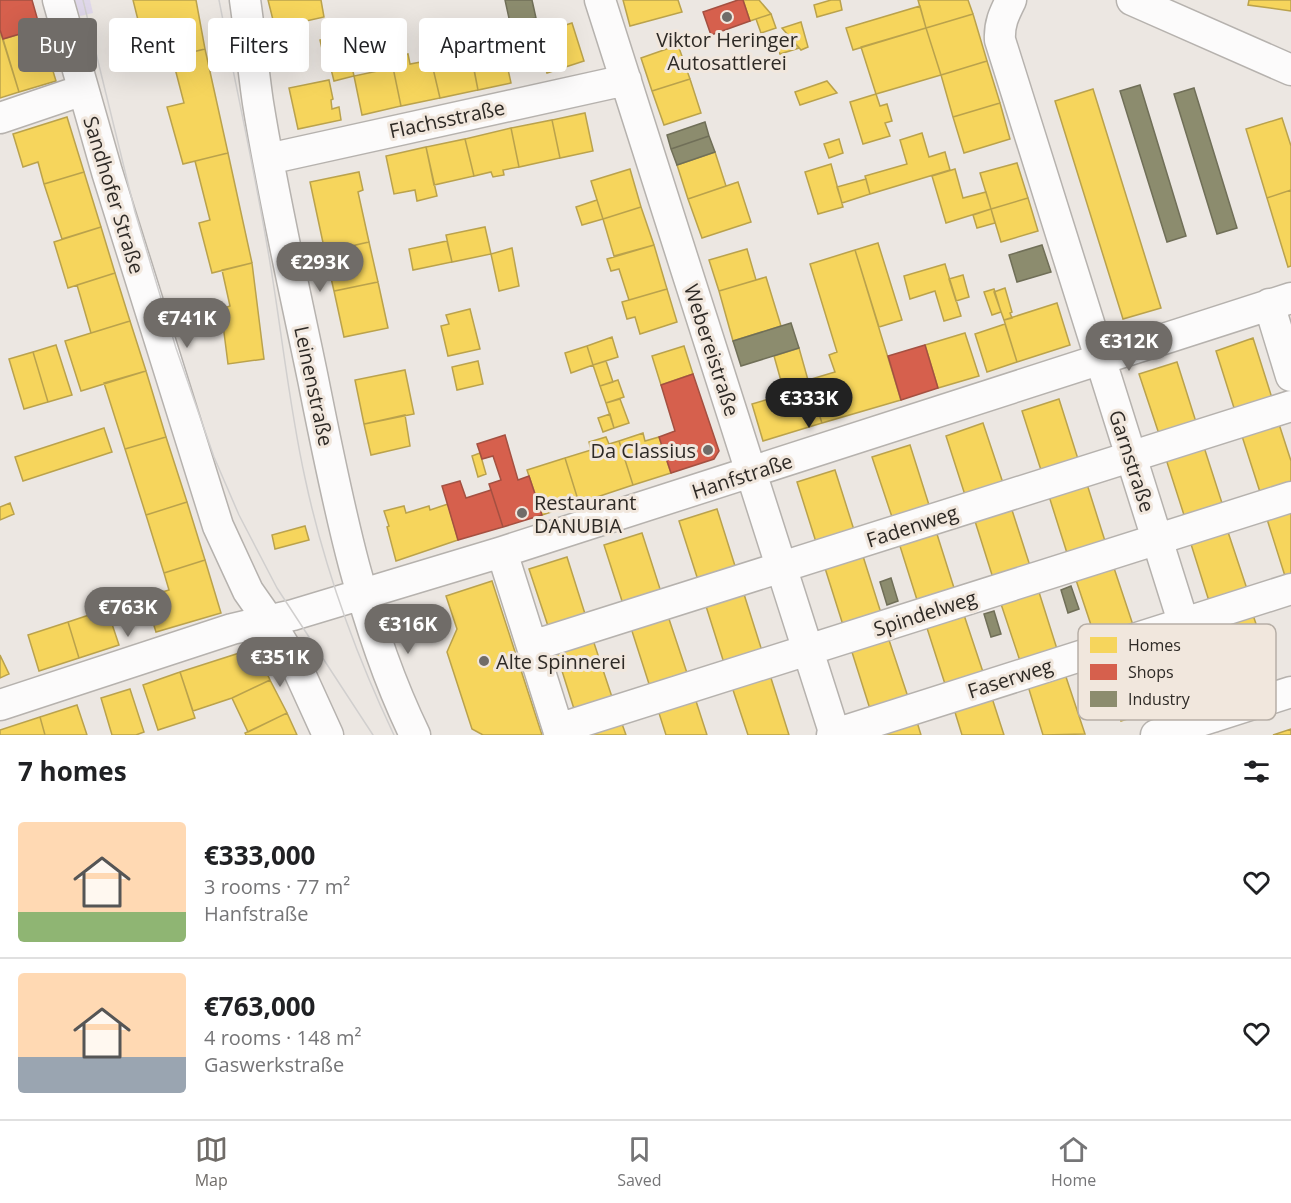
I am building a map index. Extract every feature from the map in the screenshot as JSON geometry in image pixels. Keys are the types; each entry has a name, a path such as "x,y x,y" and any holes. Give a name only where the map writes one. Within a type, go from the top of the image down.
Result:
{"street":[{"name":"Sandhofer Straße","path":"58,0 83,90 218,526 248,591 297,667 328,735"},
{"name":"Leinenstraße","path":"245,0 268,159 326,446 362,593"},
{"name":"Webereistraße","path":"600,0 834,735"},
{"name":"Garnstraße","path":"1011,0 999,28 1000,40 1184,623"},
{"path":"1132,0 1291,70"},
{"name":"Flachsstraße","path":"268,159 626,80"},
{"path":"0,118 83,90"},
{"path":"1280,301 1291,376"},
{"name":"Hanfstraße","path":"362,593 502,552 751,473 1280,301"},
{"name":"Fadenweg","path":"532,646 1291,406"},
{"name":"Spindelweg","path":"559,732 808,650 1291,497"},
{"path":"502,552 559,732"},
{"name":"Faserweg","path":"1181,624 1291,589"},
{"path":"0,705 232,629 269,621 362,593 376,641 415,735"},
{"name":"Faserweg","path":"834,735 1078,657"},
{"path":"1276,697 1291,692"},
{"path":"1156,735 1204,720"}],"shaded area":[{"path":"75,0 90,0 93,13 80,16"}],"building: Homes":[{"path":"133,0 196,0 205,49 196,51 196,18 138,18"},
{"path":"268,0 321,0 324,17 309,20 309,18 272,18"},
{"path":"623,0 678,0 682,12 630,26"},
{"path":"743,0 759,0 771,14 750,21"},
{"path":"840,0 842,10 817,17 814,5"},
{"path":"918,0 968,0 973,14 926,28"},
{"path":"1249,0 1291,0 1291,11 1248,5"},
{"path":"920,6 926,28 853,50 846,28"},
{"path":"771,14 776,28 761,33 756,19"},
{"path":"973,14 987,61 941,75 926,28"},
{"path":"801,22 808,47 801,50 782,28"},
{"path":"572,23 584,61 567,67 567,25"},
{"path":"926,28 941,75 876,94 861,47"},
{"path":"0,31 19,92 0,98"},
{"path":"18,35 18,72 53,72 56,81 19,92 3,39"},
{"path":"789,36 799,48 780,54 775,39"},
{"path":"678,45 690,79 652,91 641,58"},
{"path":"205,49 208,72 210,72 228,153 183,164 167,107 184,103 176,72 196,72 196,51"},
{"path":"407,54 410,64 419,62 419,72 434,72 440,98 401,106 394,72 407,72"},
{"path":"987,61 1000,103 953,117 941,75"},
{"path":"332,72 353,72 354,76 334,81"},
{"path":"373,72 394,72 401,106 362,115 354,76"},
{"path":"434,72 475,72 478,90 440,98"},
{"path":"474,72 509,72 511,83 478,90"},
{"path":"690,79 701,113 664,125 652,91"},
{"path":"329,80 333,99 331,100 332,109 339,107 341,120 298,129 289,88"},
{"path":"827,81 837,93 800,105 795,92"},
{"path":"1093,89 1161,308 1123,319 1055,101"},
{"path":"876,94 880,106 887,104 892,121 885,123 890,136 863,144 850,102"},
{"path":"1000,103 1010,139 964,153 953,117"},
{"path":"585,113 593,151 560,158 552,120"},
{"path":"67,117 84,172 44,184 38,162 23,167 13,134"},
{"path":"1282,118 1291,146 1291,190 1267,198 1246,129"},
{"path":"552,120 560,158 519,167 511,128"},
{"path":"511,128 519,167 503,170 504,175 493,177 491,172 474,176 465,139"},
{"path":"922,133 929,157 945,152 950,170 870,194 865,176 907,164 900,140"},
{"path":"465,139 474,176 434,185 426,147"},
{"path":"839,139 843,153 829,158 824,144"},
{"path":"426,147 437,196 417,201 415,190 394,194 386,156"},
{"path":"715,152 726,186 688,199 677,165"},
{"path":"228,153 252,263 212,273 199,223 210,220 195,161"},
{"path":"1017,163 1028,198 991,209 980,173"},
{"path":"831,164 843,207 818,214 805,172"},
{"path":"630,169 641,207 603,219 591,181"},
{"path":"955,169 963,198 986,192 991,209 946,223 932,176"},
{"path":"84,172 101,227 62,239 44,184"},
{"path":"359,172 363,190 358,192 369,242 325,252 310,182"},
{"path":"866,179 870,194 842,203 837,187"},
{"path":"738,182 751,222 702,238 688,199"},
{"path":"1291,190 1291,266 1288,267 1267,198"},
{"path":"1028,198 1038,231 1001,242 991,209"},
{"path":"597,200 603,219 582,225 576,207"},
{"path":"641,207 654,245 614,256 603,219"},
{"path":"991,209 995,223 977,228 973,215"},
{"path":"101,227 115,273 68,288 54,242"},
{"path":"485,227 491,254 452,262 446,235"},
{"path":"447,241 452,262 413,270 409,249"},
{"path":"369,242 378,282 334,291 325,252"},
{"path":"878,243 902,320 879,327 855,250"},
{"path":"654,245 667,289 629,300 619,269 611,271 607,259"},
{"path":"512,248 519,286 499,291 491,254"},
{"path":"747,249 756,280 719,291 709,260"},
{"path":"855,250 901,400 822,423 808,380 835,372 829,355 837,352 810,264"},
{"path":"252,263 264,359 228,364 221,309 230,306 222,270"},
{"path":"945,264 961,316 944,321 935,291 910,299 904,276"},
{"path":"115,273 130,321 91,333 77,285"},
{"path":"963,275 969,297 956,301 949,279"},
{"path":"766,277 781,326 733,341 719,291"},
{"path":"378,282 388,328 344,337 334,291"},
{"path":"1005,288 1012,318 1004,320 994,292"},
{"path":"667,289 677,322 640,334 635,317 627,319 622,302"},
{"path":"994,289 1001,312 992,315 984,292"},
{"path":"1057,303 1070,345 1017,362 1004,320"},
{"path":"470,309 480,349 448,356 441,326 449,324 446,315"},
{"path":"130,321 146,371 81,391 65,341"},
{"path":"1005,324 1017,362 987,372 975,334"},
{"path":"965,333 979,376 938,388 925,345"},
{"path":"612,337 618,357 593,365 587,346"},
{"path":"1253,338 1272,398 1235,411 1216,351"},
{"path":"56,345 72,395 48,402 33,352"},
{"path":"587,346 593,365 571,373 565,353"},
{"path":"684,346 693,374 661,385 652,356"},
{"path":"799,348 808,380 783,388 774,356"},
{"path":"33,352 48,402 24,409 9,359"},
{"path":"478,361 483,384 457,390 452,367"},
{"path":"606,361 613,382 600,386 593,365"},
{"path":"1177,362 1196,422 1159,434 1139,374"},
{"path":"405,370 414,414 364,424 355,380"},
{"path":"146,371 166,437 125,449 104,383"},
{"path":"618,380 624,397 606,403 600,386"},
{"path":"808,380 822,423 763,441 752,404 776,397 774,391"},
{"path":"620,399 629,423 614,428 606,403"},
{"path":"1059,399 1078,459 1041,470 1022,411"},
{"path":"610,414 614,428 603,432 598,418"},
{"path":"405,415 410,446 371,455 364,424"},
{"path":"1278,421 1291,461 1291,482 1260,492 1241,433"},
{"path":"983,423 1003,483 965,495 946,436"},
{"path":"104,428 112,452 23,481 15,457"},
{"path":"643,433 645,441 659,437 671,473 633,485 619,441"},
{"path":"166,437 187,502 146,515 125,449"},
{"path":"606,437 609,444 619,441 633,485 579,503 565,458 591,450 589,442"},
{"path":"1203,444 1222,503 1184,515 1165,456"},
{"path":"910,445 929,505 892,517 872,457"},
{"path":"480,453 486,474 478,477 472,456"},
{"path":"565,458 579,503 542,515 527,470"},
{"path":"835,470 854,530 816,542 797,482"},
{"path":"1086,481 1105,541 1067,553 1048,493"},
{"path":"187,502 205,560 164,573 146,515"},
{"path":"10,503 14,514 0,520 0,507"},
{"path":"448,504 458,540 396,561 384,511 404,506 406,513 429,506 430,510"},
{"path":"1011,507 1030,566 993,578 974,518"},
{"path":"1291,508 1291,574 1285,576 1266,516"},
{"path":"717,509 736,569 698,580 679,521"},
{"path":"305,526 309,540 275,549 272,535"},
{"path":"1227,529 1247,589 1209,601 1190,541"},
{"path":"936,531 955,591 918,603 899,543"},
{"path":"642,533 661,592 623,604 604,545"},
{"path":"862,553 881,613 843,625 824,565"},
{"path":"567,557 586,617 549,629 529,569"},
{"path":"205,560 221,613 156,632 145,597 169,590 164,573"},
{"path":"1113,565 1133,624 1091,624 1075,577"},
{"name":"Alte Spinnerei","path":"492,581 542,735 483,735 472,729 447,652 457,629 446,596"},
{"path":"1038,589 1057,649 1020,661 1000,601"},
{"path":"743,591 762,651 724,663 705,603"},
{"path":"107,609 119,645 79,658 68,622"},
{"path":"963,612 983,672 945,684 926,625"},
{"path":"1253,615 1256,624 1225,624"},
{"path":"668,616 688,676 650,687 631,628"},
{"path":"68,622 79,658 39,671 28,635"},
{"path":"888,637 908,697 870,709 851,649"},
{"path":"593,640 613,700 575,712 556,652"},
{"path":"255,648 270,680 232,698 193,711 180,672"},
{"path":"0,655 9,674 0,678"},
{"path":"180,672 195,718 158,730 143,685"},
{"path":"1065,674 1078,713 1078,720 1080,720 1085,734 1043,735 1028,686"},
{"path":"770,675 789,735 748,735 732,687"},
{"path":"270,680 287,713 248,732 232,698"},
{"path":"130,689 144,732 136,735 112,735 101,698"},
{"path":"695,698 707,735 666,735 658,710"},
{"path":"992,698 1004,735 962,735 954,709"},
{"path":"77,705 87,735 45,735 40,717"},
{"path":"287,713 297,735 246,735 245,733"},
{"path":"40,717 45,735 0,735 0,730"},
{"path":"621,721 626,735 584,735"},
{"path":"917,722 921,735 880,735"},
{"path":"1291,729 1291,735 1273,735"}],"building: Shops":[{"path":"0,0 32,0 37,18 18,18 18,35 3,39 0,30"},
{"name":"Viktor Heringer Autosattlerei","path":"743,0 750,21 711,35 703,12"},
{"path":"925,345 938,388 901,400 888,356"},
{"path":"693,374 719,451 714,459 671,473 659,437 675,431 661,385"},
{"path":"505,435 518,480 529,476 542,515 503,527 489,484 501,480 493,456 482,459 477,444"},
{"path":"460,481 466,498 491,490 503,527 458,540 442,486"}],"building: Industry":[{"path":"505,0 532,0 536,18 509,18"},
{"path":"1140,85 1186,236 1167,242 1120,91"},
{"path":"1194,88 1237,228 1217,234 1174,94"},
{"path":"705,122 709,136 671,149 667,135"},
{"path":"709,136 715,152 677,165 671,149"},
{"path":"1042,245 1051,272 1017,282 1009,255"},
{"path":"791,323 799,348 741,366 733,341"},
{"path":"891,578 898,601 887,605 880,582"},
{"path":"1071,586 1079,609 1068,613 1061,590"},
{"path":"994,611 1001,634 991,637 984,614"}],"tram line":[{"path":"83,0 135,212 176,348 214,457 239,515 277,588 373,735"},
{"path":"219,0 262,214 305,478 321,544 342,609 366,673 394,735"}],"place":[{"name":"Viktor Heringer Autosattlerei","path":"727,17"},
{"name":"Da Classius","path":"708,450"},
{"name":"Restaurant DANUBIA","path":"522,513"},
{"name":"Alte Spinnerei","path":"484,661"}]}
